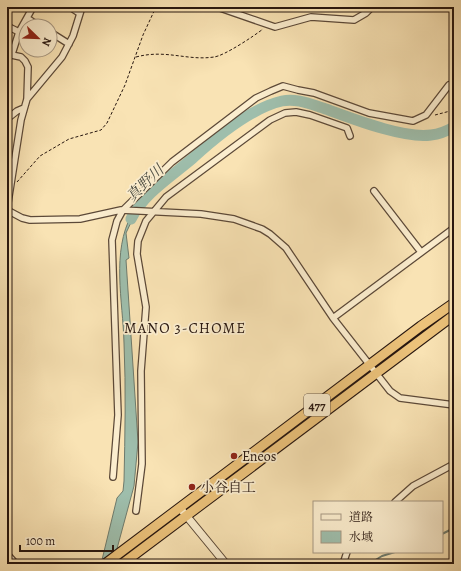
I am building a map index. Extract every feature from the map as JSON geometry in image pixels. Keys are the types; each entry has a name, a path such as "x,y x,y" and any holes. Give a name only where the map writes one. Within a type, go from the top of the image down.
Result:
{"highway":[{"name":"477","path":"122,564 136,554 183,512 369,365 454,303"},
{"name":"477","path":"105,564 134,542 183,512 454,315"}],"street":[{"path":"27,18 33,7"},
{"path":"70,7 79,13"},
{"path":"27,99 62,57 69,44 82,7"},
{"path":"217,7 268,25 281,27 311,17 354,20 366,13 372,7"},
{"path":"7,26 18,32"},
{"path":"18,34 9,55 26,61 28,67 27,99 24,108 7,209 22,218 30,220 80,219 125,210 201,214 234,219 270,234 286,248 332,318 390,391 400,398 454,405"},
{"path":"58,37 69,44"},
{"path":"113,477 118,415 112,240 117,222 125,210 172,162 256,98 283,86 314,93 369,113 413,121 426,115 449,85"},
{"path":"7,119 24,108"},
{"path":"136,511 142,464 141,371 146,307 137,254 138,241 146,221 156,207 172,193 270,120 285,113 296,112 310,114 347,128 350,136"},
{"path":"374,191 421,252"},
{"path":"332,318 454,228"},
{"path":"396,501 413,486 454,464"},
{"path":"183,512 226,564"},
{"path":"343,564 347,553"},
{"path":"8,556 16,564"}],"path":[{"path":"10,192 22,175 40,156 69,140 101,130 107,123 136,57 143,34 156,7"},
{"path":"136,57 151,53 201,58 216,57 256,35 268,25"},
{"path":"426,115 439,115 454,110"}],"water":[{"path":"132,214 135,214 126,233 129,258 126,260 138,442 134,486 115,556 101,564 117,498 123,491 124,481 125,378 120,260 122,244"}],"waterway":[{"name":"真野川","path":"131,219 136,210 150,193 212,141 234,124 258,110 282,101 292,100 303,102 377,127 406,134 434,135 454,127"},
{"path":"443,534 454,528"},
{"path":"369,564 382,556 392,553"}],"place":[{"name":"Eneos","path":"234,456"},
{"name":"小谷自工","path":"192,487"}],"district":[{"name":"MANO 3-CHOME","path":"185,328"}]}
